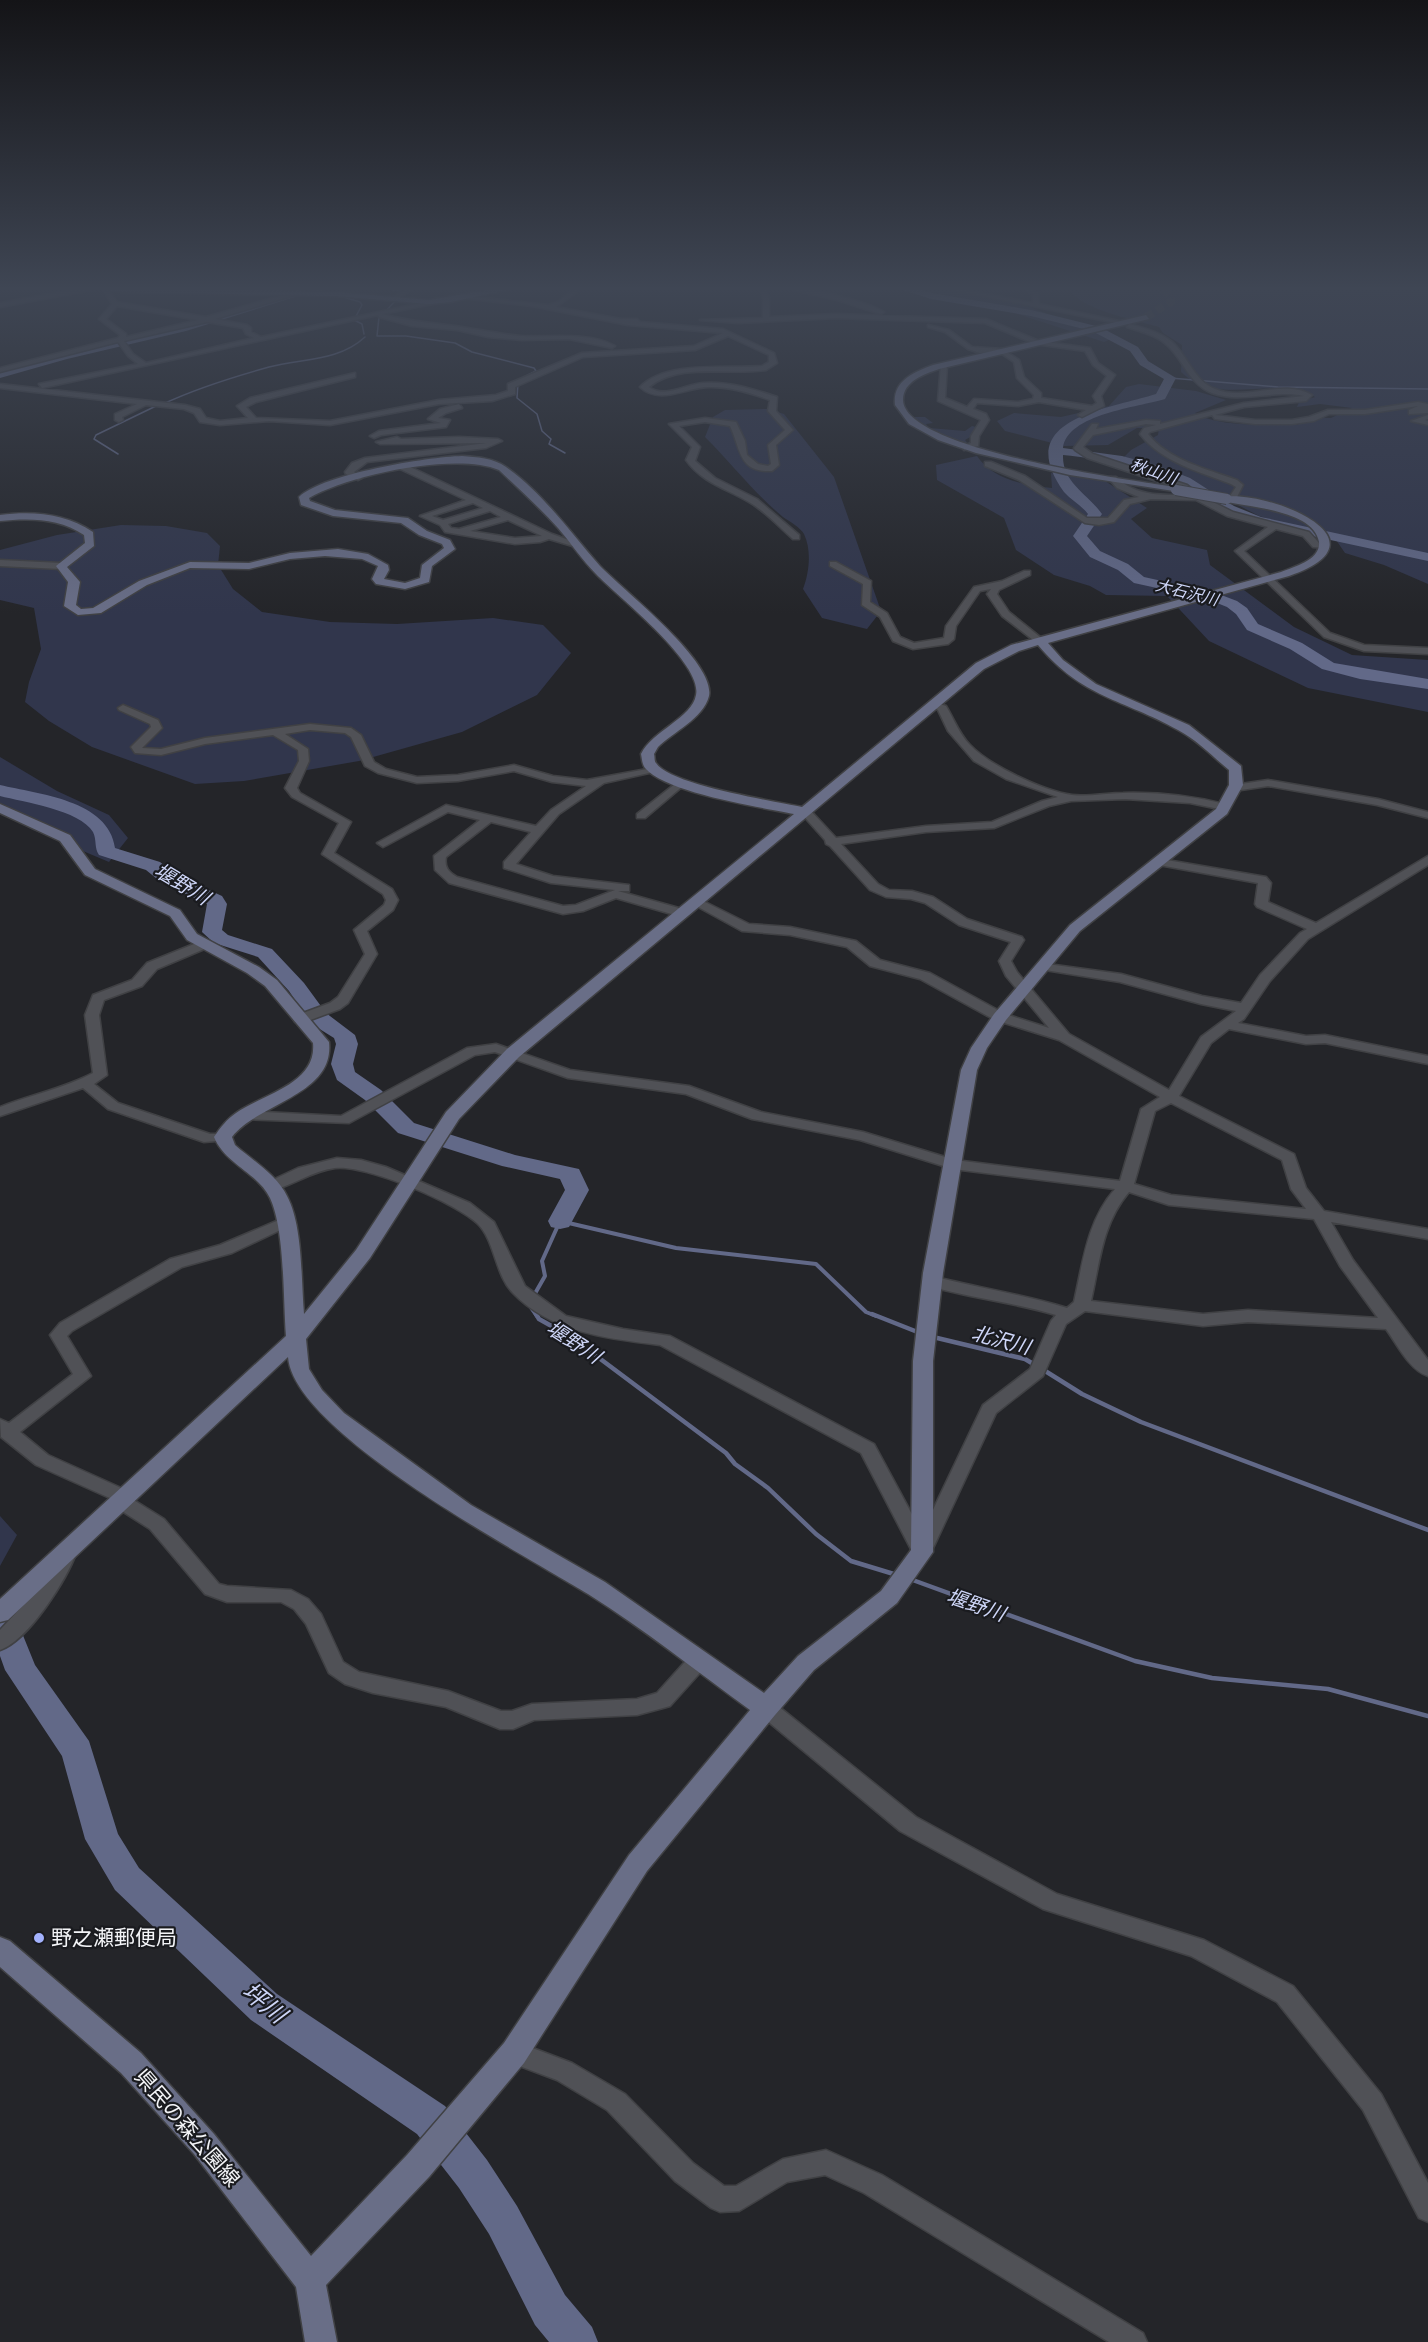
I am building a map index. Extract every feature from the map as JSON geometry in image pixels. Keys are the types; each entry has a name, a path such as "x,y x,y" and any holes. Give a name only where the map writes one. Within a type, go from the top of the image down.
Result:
{"street":[{"path":"80,395 185,407 197,411 203,420 209,421 341,422 439,402 500,397"},
{"path":"254,420 241,406 272,395"},
{"path":"358,478 349,472 355,465 365,460 497,443 495,440 459,439 384,443 380,442 428,434 374,436 379,433 443,425 447,422 432,419 453,407 504,395"},
{"path":"758,395 774,399 772,411 789,430 771,444 770,448 776,465 769,469 754,466 743,456 741,441 733,424 713,420 673,424 694,443 696,447 690,460 698,469 712,480 754,501 796,537"},
{"path":"0,1613 296,1338 363,1254 446,1125 474,1091 513,1053 987,661 1040,641 1268,579 1309,565 1318,558 1324,542 1315,526 1282,510 1043,466 966,448 917,426 900,410 897,401 899,395"},
{"path":"941,395 941,399 983,416 985,420 975,436 975,444 966,448"},
{"path":"1037,395 1037,400"},
{"path":"1098,395 1101,404 1086,417 1095,426 1078,448 1088,454 1184,487 1197,498 1230,514 1306,534 1316,545 1324,542"},
{"path":"1257,395 1264,402"},
{"path":"1229,499 1240,487 1234,482 1175,457 1146,438 1144,434 1147,429 1203,414 1264,402 1309,397 1305,395"},
{"path":"969,410 972,403 980,400 1011,404 1037,400 1095,409"},
{"path":"119,420 118,416 143,404"},
{"path":"1203,414 1281,422 1311,419 1328,412 1365,412 1418,404 1427,406 1412,412 1428,411"},
{"path":"1428,417 1415,421 1428,423"},
{"path":"1090,433 1146,422 1163,424"},
{"path":"1088,454 1125,457"},
{"path":"61,566 74,582 71,609 83,611 109,606 136,586 179,567 197,564 249,566 296,555 352,553 381,562 384,570 378,579 384,584 405,586 425,580 428,565 450,549 446,542 423,533 404,520 333,513 311,506 304,500 314,491 403,467 448,460 493,464 502,468 562,526 601,573 664,633 703,683 704,693 698,708 651,744 647,758 654,769 680,783 806,812 830,842 874,887 886,893 912,895 929,900 963,922 1018,940 1005,961 1024,990 1064,1037"},
{"path":"988,464 1022,478 1094,521 1111,520 1127,502 1154,496"},
{"path":"403,467 549,536 576,544"},
{"path":"1113,479 1124,488 1154,496 1197,498"},
{"path":"475,500 424,515 443,523 492,508"},
{"path":"459,532 509,517"},
{"path":"0,518 44,518 84,530 89,534 90,544 61,566 0,563"},
{"path":"443,523 446,529 459,532 528,542 541,541 549,536"},
{"path":"1273,527 1239,551 1327,635 1341,643 1379,651 1428,651"},
{"path":"833,564 868,583 865,603 884,615 896,639 913,646 945,642 949,639 951,626 977,589 1002,584 1027,573"},
{"path":"910,1569 926,1334 969,1070 979,1048 1000,1017 1075,928 1224,807 1234,788 1236,769 1184,728 1092,687 1059,663 1040,641 1005,614 996,602 992,594 1002,584"},
{"path":"934,705 942,708 958,737 976,759 999,774 1071,798"},
{"path":"123,708 154,722 157,728 136,747 139,751 161,752 205,741 310,727 347,730 356,735 369,764 382,771 417,780 458,778 514,768 569,782 598,782 654,769"},
{"path":"275,732 303,749 304,760 291,788 296,795 345,822 345,829 328,847 328,854 388,892 392,900 389,907 360,930 371,954 343,1000 302,1018"},
{"path":"598,782 555,812 508,865 551,879 618,885 636,891 629,897"},
{"path":"641,816 680,783"},
{"path":"1234,788 1268,783 1378,802 1428,815"},
{"path":"830,842 926,829 994,825 1046,803 1071,798 1125,796 1190,800 1224,807"},
{"path":"0,808 65,838 90,872 175,913 192,937 253,970 271,983 321,1042 324,1053 321,1063 299,1084 244,1115 223,1137 209,1139 113,1106 86,1083"},
{"path":"383,843 446,808 537,830"},
{"path":"489,818 440,856 438,865 442,873 453,880 563,910 581,909 609,895 629,897 682,913"},
{"path":"310,2280 418,2166 506,2063 638,1863 766,1708 806,1663 889,1597 910,1569 989,1409 1039,1366 1059,1321 1075,1309 1099,1227 1108,1206 1126,1186 1148,1109 1172,1097 1206,1040 1228,1025 1244,1008 1265,978 1304,936 1428,860"},
{"path":"1159,861 1262,880 1265,883 1261,904 1316,928"},
{"path":"695,902 746,927 790,931 851,944 875,963 925,976 1000,1017 1064,1037 1241,1135 1289,1157 1299,1189 1319,1215 1346,1262 1428,1370"},
{"path":"0,1112 40,1096 86,1083 100,1075 92,1015 99,998 137,983 152,966 204,944"},
{"path":"1045,966 1121,978 1201,1000 1244,1008"},
{"path":"1228,1025 1306,1040 1325,1039 1428,1060"},
{"path":"244,1115 333,1121 353,1117 472,1051 496,1048 568,1074 689,1090 757,1116 863,1136 953,1164 1126,1186 1169,1200 1319,1215 1428,1234"},
{"path":"223,1137 227,1147 271,1186 279,1197 286,1222 299,1369 315,1395 357,1435 463,1511 597,1588 699,1660 766,1708 908,1824 1051,1902 1196,1947 1285,1994 1372,2103 1428,2209"},
{"path":"271,1186 303,1172 337,1163 381,1170 465,1206 486,1222 518,1289 541,1303 561,1320 584,1327 664,1340 868,1449 910,1569"},
{"path":"286,1222 226,1249 176,1263 66,1326 58,1335 82,1376 4,1429 42,1460 122,1499 158,1524 212,1589 227,1594 284,1595 301,1604 314,1619 336,1667 352,1678 373,1685 447,1699 500,1720 513,1720 532,1712 638,1707 663,1700 699,1660"},
{"path":"933,1281 961,1290 1075,1309 1203,1320 1248,1316 1391,1324"},
{"path":"0,1642 29,1615 60,1577 69,1548"},
{"name":"県民の森公園線","path":"0,1950 131,2063 204,2144 310,2280 321,2342"},
{"path":"506,2063 564,2071 616,2102 684,2172 720,2199 739,2198 783,2171 826,2162 873,2184 1134,2342"}],"shaded area":[{"path":"1119,395 1210,395 1226,400 1195,413 1218,421 1259,425 1298,425 1300,417 1331,418 1352,408 1320,404 1297,407 1299,402 1315,397 1312,395 1428,395 1428,584 1384,565 1345,553 1336,540 1259,516 1200,485 1157,476 1119,462 1131,450 1158,435 1159,428 1137,428 1108,445 1064,446 1005,431 997,421 1014,413 1061,417 1109,406"},
{"path":"767,409 784,414 834,477 881,611 867,629 822,618 803,589 809,562 804,534 762,498 705,437 713,417 725,410"},
{"path":"908,417 925,417 933,423 926,424 929,428 965,431 972,426 976,427 972,436 965,440 968,444 961,445"},
{"path":"977,456 992,471 1001,476 1031,485 1052,488 1051,473 1105,481 1147,508 1131,519 1152,538 1207,550 1210,565 1294,627 1352,655 1428,660 1428,712 1308,688 1209,641 1167,596 1106,595 1090,586 1054,575 1016,550 1004,518 937,480 936,465"},
{"path":"121,525 166,526 207,533 220,546 218,565 233,589 262,612 330,622 397,624 493,618 543,625 571,653 537,695 462,732 359,761 244,781 195,784 92,747 49,721 25,702 29,682 41,649 34,608 0,600 0,550 57,535"},
{"path":"0,757 57,791 109,815 128,838 109,862 33,830 0,813"},
{"path":"0,1516 17,1535 0,1566"}],"waterway":[{"path":"163,404 184,395"},
{"path":"517,395 517,398 537,414 542,431 551,439 549,444 565,453"},
{"name":"秋山川","path":"1057,451 1058,442 1066,430 1079,420 1161,395"},
{"path":"118,454 94,439 96,435 156,406"},
{"name":"秋山川","path":"1057,451 1106,457 1154,468 1185,481 1229,509 1257,520 1350,538 1428,557"},
{"name":"大石沢川","path":"1057,451 1056,459 1060,472 1069,489 1095,514 1080,536 1095,554 1123,567 1139,580 1211,596 1232,604 1242,611 1252,627 1296,646 1328,666 1360,674 1428,684"},
{"name":"堰野川","path":"0,790 56,805 85,816 103,833 106,851 153,866 169,879 215,900 217,904 212,932 221,939 265,953 297,987 318,1018 344,1035 347,1044 342,1064 345,1075 373,1095 406,1128 510,1161 570,1174 577,1190 560,1221"},
{"name":"北沢川","path":"533,1297 545,1276 542,1261 560,1221 676,1248 816,1264 866,1312 876,1316"},
{"name":"堰野川","path":"530,1306 537,1316"},
{"name":"堰野川","path":"536,1314 539,1319 571,1337 726,1453 735,1464 768,1488 816,1534 851,1561 897,1575"},
{"name":"北沢川","path":"872,1314 920,1333"},
{"name":"北沢川","path":"933,1337 1025,1359 1035,1365"},
{"name":"北沢川","path":"1042,1369 1082,1394 1141,1422 1428,1530"},
{"name":"堰野川","path":"910,1579 1135,1661 1212,1678 1328,1689 1428,1716"},
{"name":"坪川","path":"0,1626 9,1637 21,1670 77,1751 102,1839 127,1879 264,2007 431,2120 473,2174 503,2220 550,2310 577,2342"}],"place":[{"name":"野之瀬郵便局","path":"39,1938"}]}
